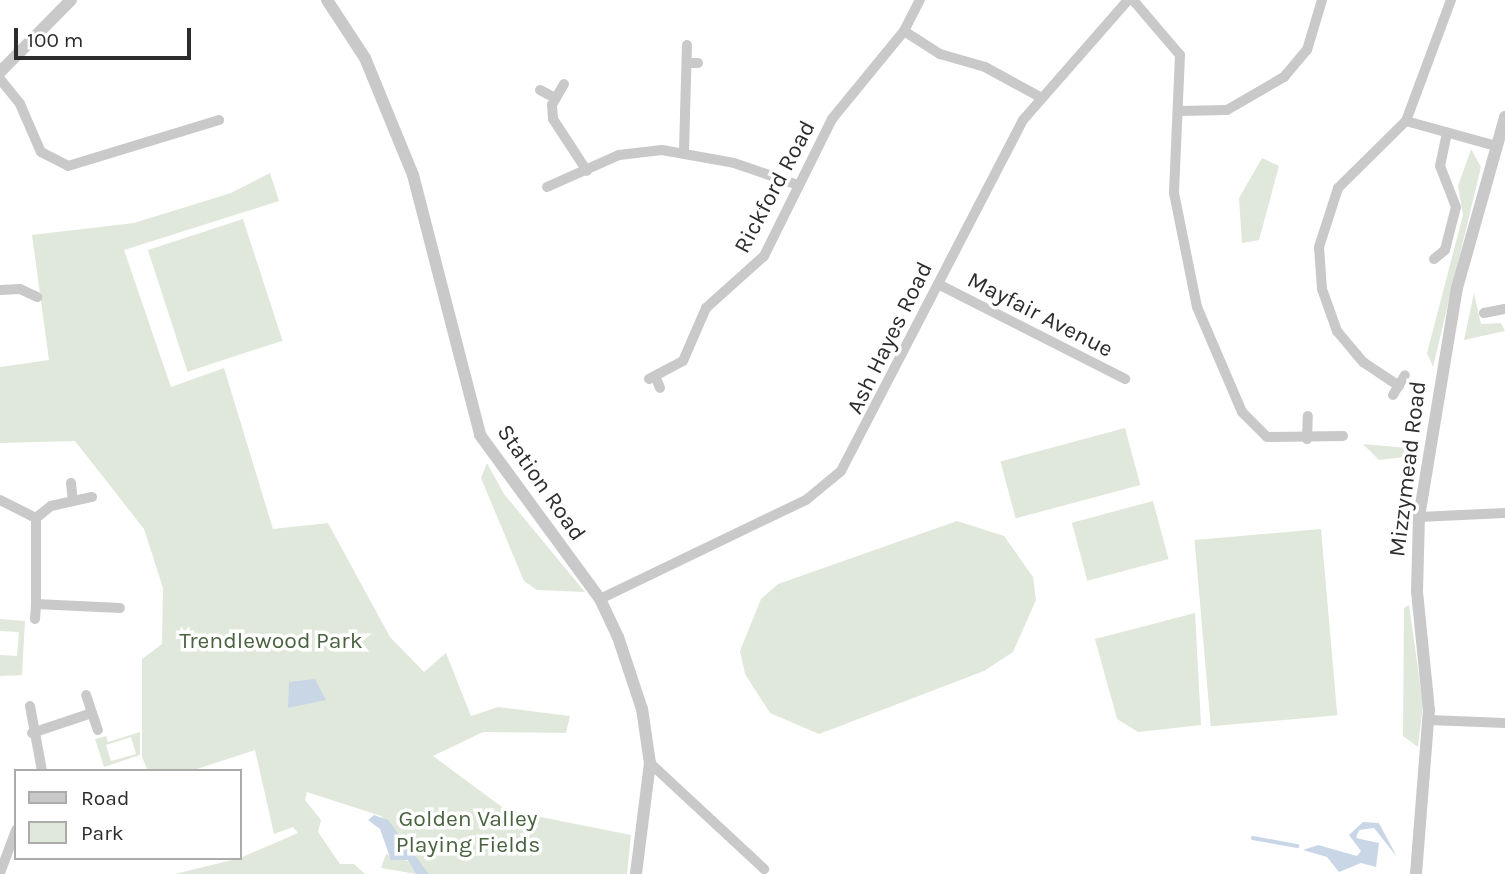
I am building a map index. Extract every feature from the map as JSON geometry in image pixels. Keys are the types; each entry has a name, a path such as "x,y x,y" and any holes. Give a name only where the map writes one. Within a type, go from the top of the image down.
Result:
{"street":[{"path":"0,72 71,0"},
{"name":"Station Road","path":"327,0 365,58 413,175 480,435 600,598 642,709 650,763 636,874"},
{"name":"Rickford Road","path":"660,388 652,378 683,361 706,308 760,262 832,119 904,31 920,0"},
{"path":"1131,0 1178,49 1179,111 1173,187 1199,313 1248,423 1267,437 1307,439 1343,436"},
{"name":"Ash Hayes Road","path":"600,598 828,484 874,417 972,208 1040,97 1131,0"},
{"path":"1179,111 1227,110 1284,77 1307,50 1322,0"},
{"path":"1405,375 1396,390 1363,362 1337,331 1322,289 1318,247 1338,188 1406,121 1451,0"},
{"path":"904,31 940,54 980,65 1040,97"},
{"path":"684,151 687,45"},
{"path":"687,63 698,63"},
{"path":"0,79 20,104 40,152 68,166 219,120"},
{"path":"564,84 555,98 555,126 587,171"},
{"path":"540,90 555,98"},
{"name":"Mizzymead Road","path":"1416,874 1429,720 1416,592 1419,517 1457,288 1505,117"},
{"path":"1406,121 1496,146"},
{"path":"1434,259 1445,250 1456,207 1440,166 1447,133"},
{"path":"547,187 626,153 684,151 798,185"},
{"name":"Mayfair Avenue","path":"938,284 1125,379"},
{"path":"0,290 20,289 37,297"},
{"path":"1484,313 1505,309"},
{"path":"1307,439 1308,416"},
{"path":"71,483 73,501"},
{"path":"36,518 51,506 92,497"},
{"path":"0,500 36,518"},
{"path":"1419,517 1505,513"},
{"path":"34,619 36,518"},
{"path":"36,604 120,608"},
{"path":"86,695 98,730"},
{"path":"30,706 32,733 41,769"},
{"path":"32,733 92,713"},
{"path":"1429,720 1505,723"},
{"path":"650,763 764,869"},
{"path":"0,873 14,835"}],"green space":[{"path":"1471,149 1481,167 1433,367 1427,353 1463,215 1458,186"},
{"path":"1262,158 1279,166 1259,240 1242,243 1239,198"},
{"name":"Trendlewood Park","path":"270,173 279,201 124,250 171,387 224,368 273,529 328,523 390,637 424,672 446,653 471,716 498,707 570,716 566,733 483,732 433,756 506,810 631,835 627,874 429,874 381,816 307,792 305,800 321,820 318,832 340,864 354,864 365,874 175,874 242,860 242,857 298,833 293,827 274,834 255,750 197,769 147,769 142,757 142,659 162,644 163,588 144,529 75,441 0,443 0,367 49,360 32,235 134,223 231,193"},
{"path":"243,219 283,341 187,372 148,250"},
{"path":"1474,293 1481,324 1501,323 1505,331 1464,340"},
{"path":"1125,428 1140,485 1016,518 1000,461"},
{"path":"1363,444 1408,449 1405,457 1379,460"},
{"path":"487,463 504,494 585,592 537,590 524,581 481,478"},
{"path":"1153,501 1169,559 1087,581 1072,523"},
{"path":"957,521 1004,536 1033,577 1036,600 1013,652 984,671 819,734 770,713 745,674 740,651 761,599 778,584"},
{"path":"1321,529 1337,715 1211,726 1194,540"},
{"path":"1409,605 1423,704 1418,747 1403,736 1404,608"},
{"path":"1195,613 1201,725 1138,732 1117,719 1095,639"},
{"path":"0,619 25,621 22,675 0,676 0,655 17,656 19,632 0,631"},
{"path":"140,732 140,755 104,767 95,739 106,736 108,742","holes":["131,737 136,754 111,761 106,745"]},
{"path":"386,854 414,863 416,874 381,868"}],"water":[{"path":"315,679 326,700 288,708 289,682"},
{"path":"374,815 388,820 429,874 416,874 408,860 391,860 380,829 368,820"},
{"path":"1363,822 1379,823 1397,857 1374,828 1359,830 1356,838 1379,843 1376,867 1361,863 1339,872 1327,857 1303,850 1318,845 1357,856 1361,851 1349,835"}],"waterway":[{"path":"1253,838 1297,846"}],"park label":[{"name":"Golden Valley Playing Fields","path":"468,832"}]}
